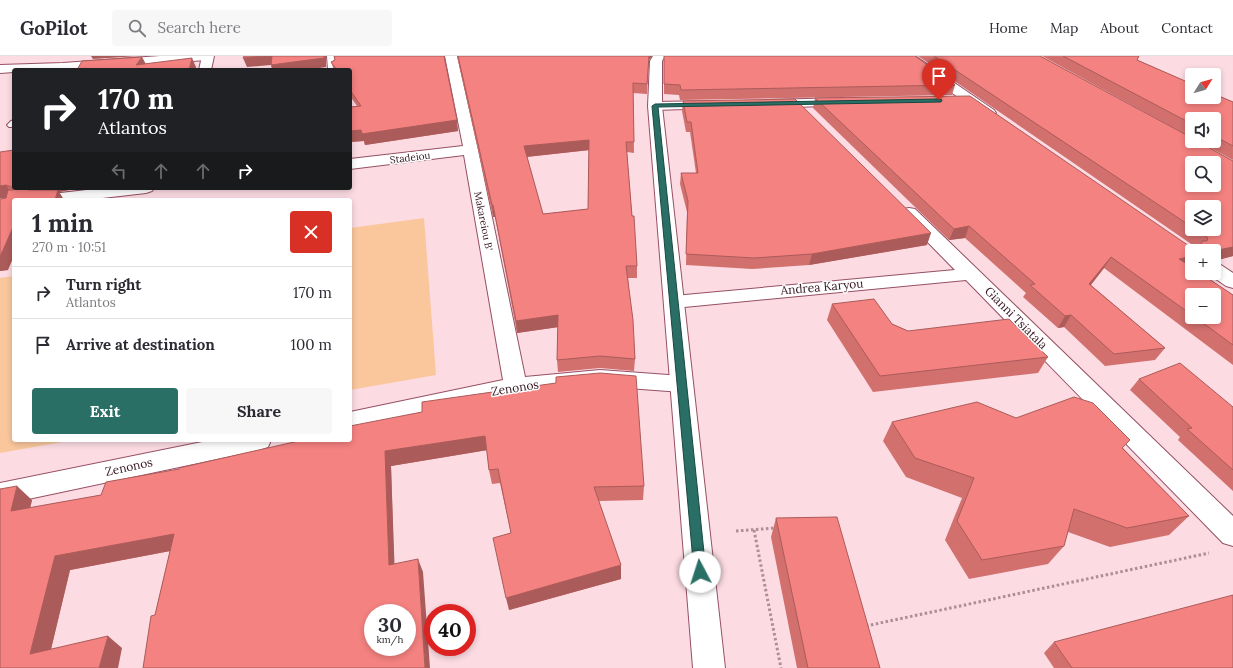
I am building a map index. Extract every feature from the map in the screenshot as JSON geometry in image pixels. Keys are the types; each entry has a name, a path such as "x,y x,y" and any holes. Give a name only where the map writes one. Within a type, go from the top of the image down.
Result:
{"street":[{"path":"73,68 207,56 205,68"},
{"name":"Makareiou B'","path":"451,56 471,150 516,386"},
{"path":"659,56 656,61 655,106 709,668"},
{"path":"907,56 1003,122"},
{"path":"0,69 12,69"},
{"path":"947,100 970,100"},
{"path":"757,104 852,102"},
{"path":"797,103 814,120"},
{"path":"655,106 726,104"},
{"name":"Stadeiou","path":"352,164 471,150"},
{"path":"60,198 129,190"},
{"name":"Gianni Tsiatala","path":"898,202 1233,534"},
{"name":"Andrea Karyou","path":"674,302 971,274"},
{"path":"1221,274 1233,282"},
{"name":"Zenonos","path":"352,421 516,386 600,378 682,384"},
{"name":"Zenonos","path":"0,494 249,442"}],"lane":[{"path":"331,56 332,68"}],"path":[{"path":"736,531 777,528"},
{"path":"754,530 781,668"},
{"path":"866,626 1211,553"},
{"path":"863,619 868,633"}],"shaded area":[{"path":"424,218 436,375 352,390 352,228"},
{"path":"12,276 12,442 63,442 0,453 0,278"}],"building":[{"path":"244,56 264,56 243,58"},
{"path":"272,56 324,56 324,58 271,65"},
{"path":"334,56 444,56 457,120 362,134 361,130 352,131 352,107 361,106 352,93 352,68 336,68 331,62 335,60"},
{"path":"458,56 649,56 647,84 633,83 634,142 626,142 632,216 634,216 637,266 626,266 633,320 635,359 600,356 557,360 558,315 516,321 492,205","holes":["589,140 588,209 543,214 524,146"]},
{"path":"664,56 915,56 955,85 681,90 680,85 664,84"},
{"path":"934,56 1040,56 1185,134 1185,148 1210,148 1233,161 1233,247 1221,249 1221,244 1202,244 1202,241 1207,241 1208,238 1205,236 1221,236 1221,200 1185,200 1185,222"},
{"path":"1063,56 1139,56 1137,60 1185,81 1185,104 1221,104 1221,97 1233,102 1233,146 1221,140 1221,112 1185,112 1185,120"},
{"path":"142,57 136,65 192,58 190,68 78,68 82,61"},
{"path":"970,96 1186,244 1185,258 1179,259 1185,263 1185,280 1210,280 1233,295 1233,345 1204,324 1221,324 1221,288 1185,288 1185,310 1111,257 1089,284 1165,348 1114,354 1071,315 1065,316 1030,285 1035,284 969,226 954,229 815,98"},
{"path":"795,99 931,233 812,254 754,258 686,254 688,201 681,173 698,173 691,122 687,122 683,101"},
{"path":"12,150 12,187 6,185 0,186 0,152"},
{"path":"8,190 58,190 56,198 12,198 12,230 0,257 0,199 6,198"},
{"path":"874,299 892,324 908,331 1009,319 1048,357 880,376 832,304"},
{"path":"1180,363 1233,407 1233,470 1187,429 1192,428 1139,379"},
{"path":"600,373 636,376 644,486 594,487 621,565 506,598 493,538 511,533 498,469 489,470 485,436 385,451 389,565 418,559 425,668 143,668 151,616 155,615 174,534 55,556 30,654 108,636 99,668 0,668 0,489 17,486 11,511 101,495 106,482 179,469 294,442 352,442 352,426 422,412 422,402 556,383 556,377"},
{"path":"1074,397 1093,403 1130,440 1122,448 1189,516 1127,528 1074,509 1064,546 982,560 957,521 974,478 915,458 892,422 977,402 1016,418"},
{"path":"837,517 880,668 808,668 776,518"},
{"path":"1233,595 1233,668 1072,668 1054,642"}],"route":[{"path":"700,572 655,106 939,100"}]}
